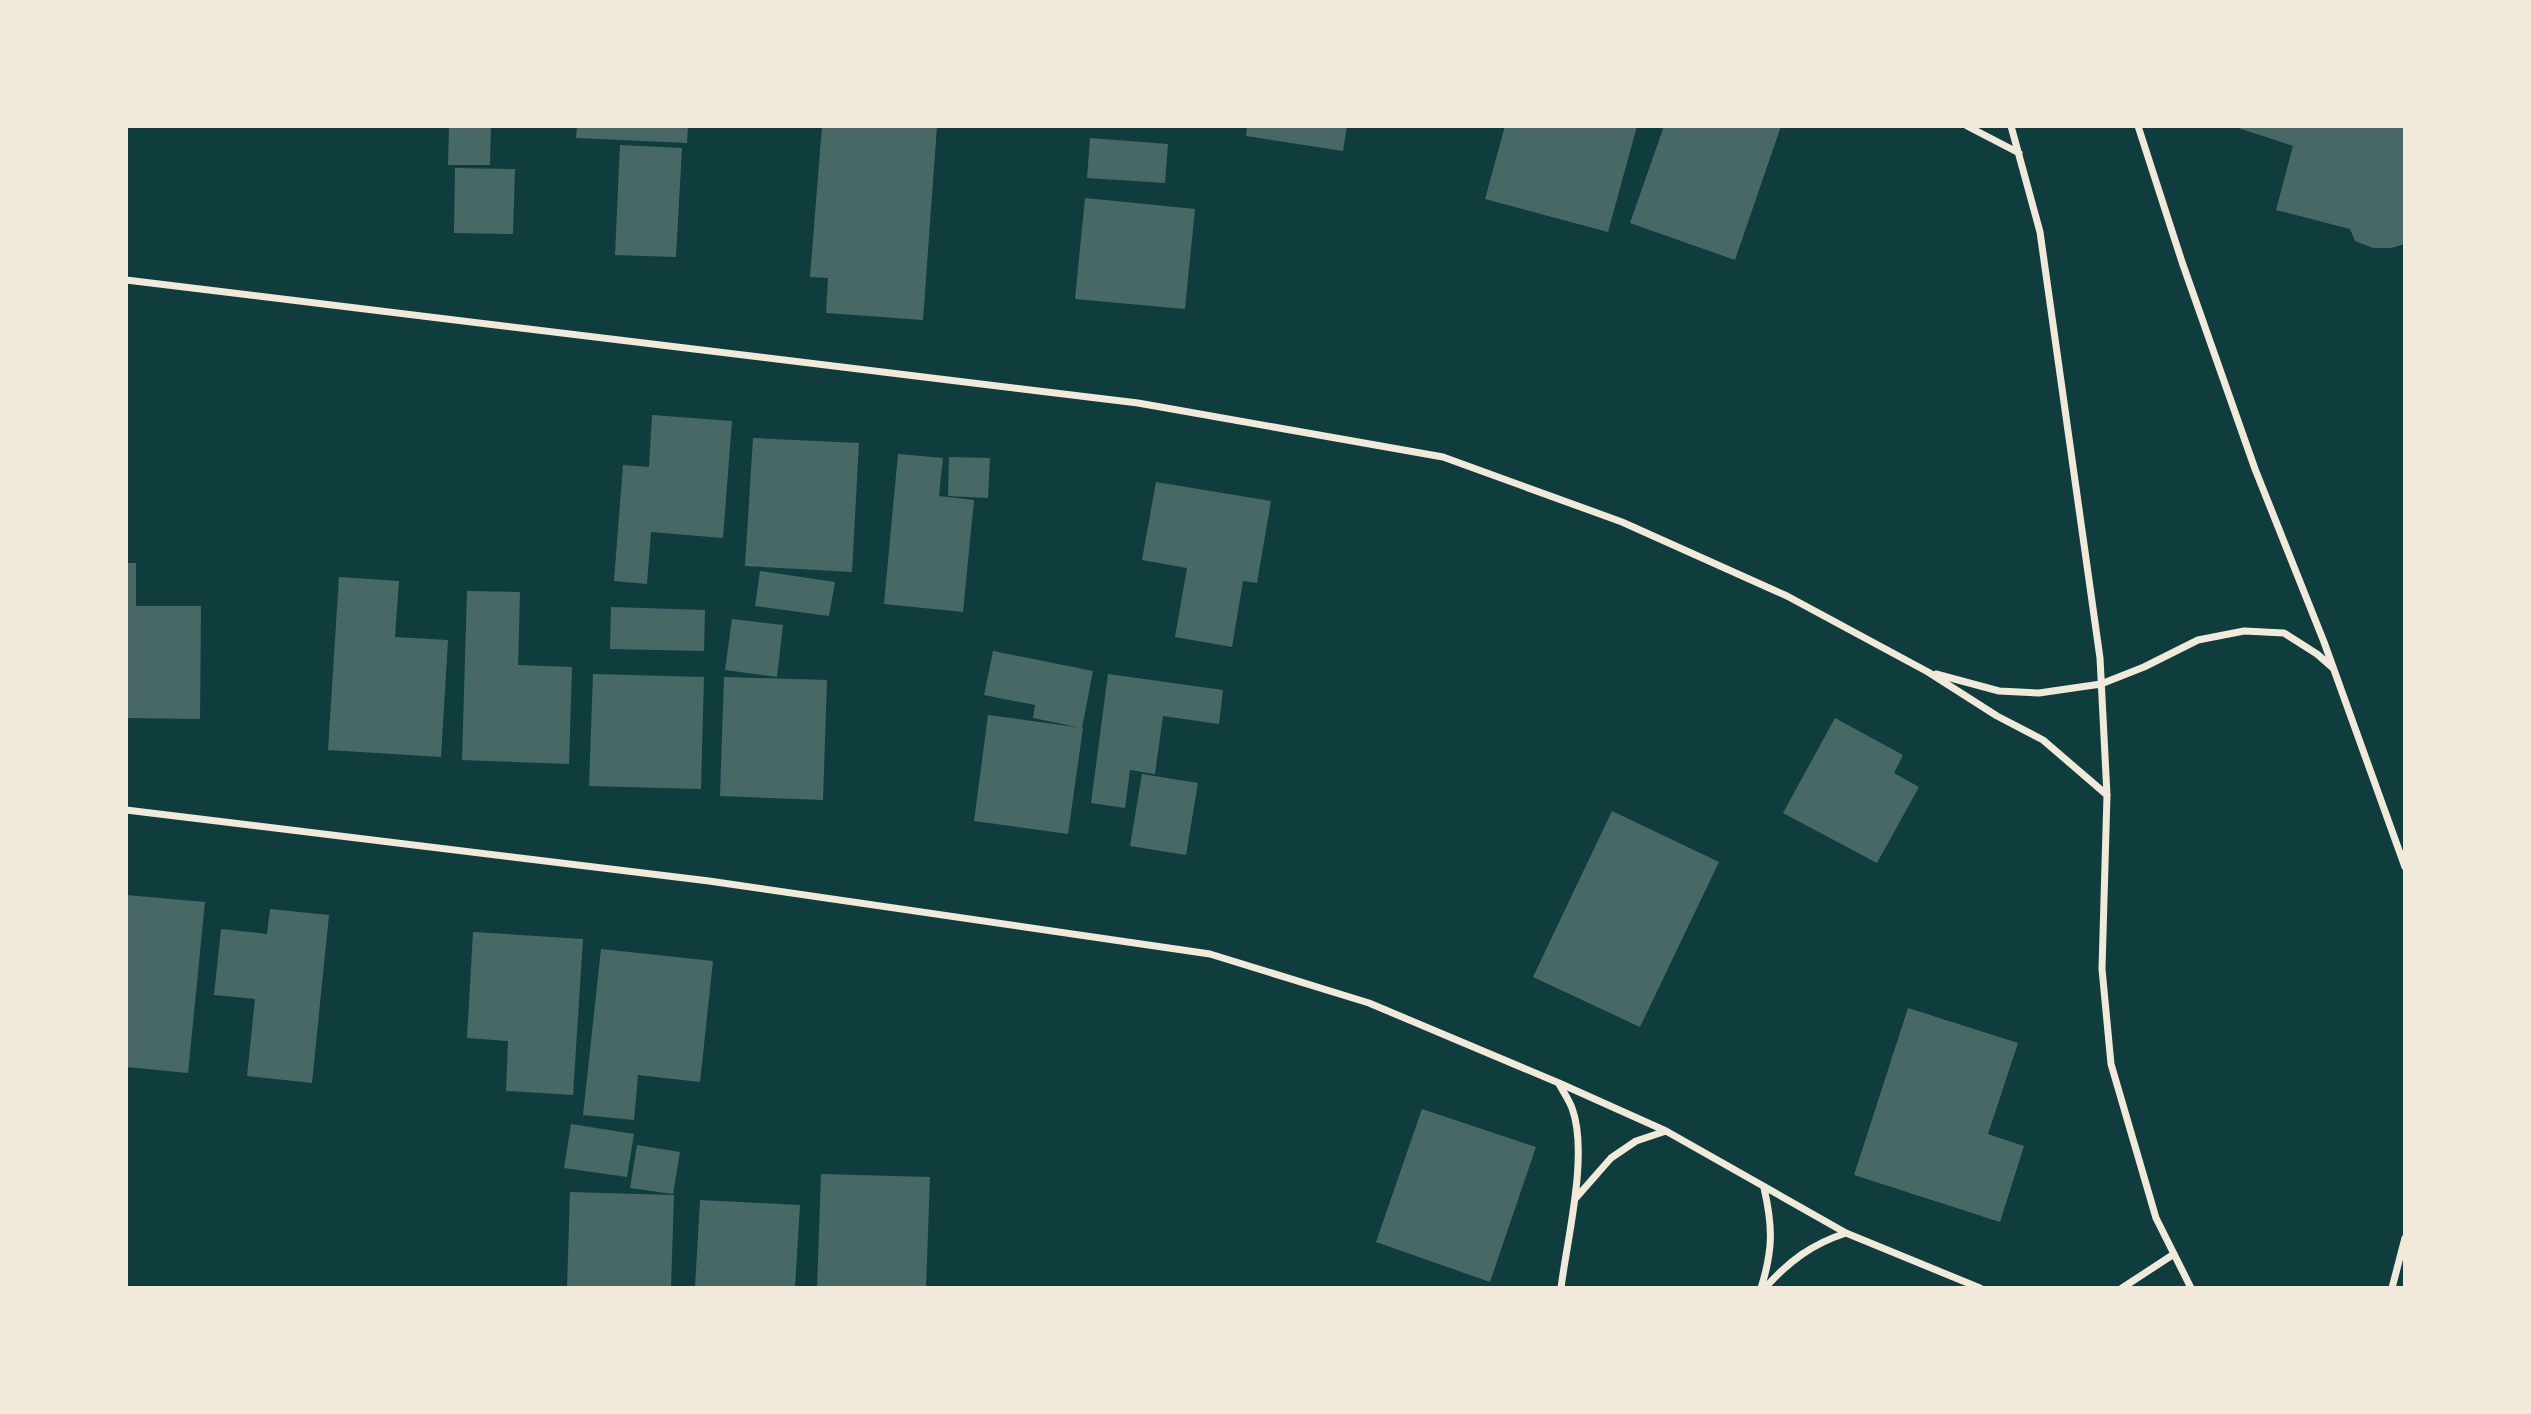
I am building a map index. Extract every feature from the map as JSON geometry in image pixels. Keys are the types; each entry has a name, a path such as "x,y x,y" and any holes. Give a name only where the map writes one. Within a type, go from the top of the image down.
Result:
{"street":[{"path":"1967,126 2019,153"},
{"path":"2011,126 2040,232 2100,658 2107,795 2102,969 2111,1064 2156,1218 2191,1288"},
{"path":"2138,126 2182,262 2255,469 2334,669 2405,867"},
{"path":"126,281 1138,403 1443,457 1622,522 1787,596 1928,672 1997,716 2043,740 2107,795"},
{"path":"1928,672 1999,691 2039,693 2101,684 2144,667 2198,640 2244,631 2284,633 2317,654 2334,669"},
{"path":"126,810 709,881 1210,954 1369,1003 1559,1083 1666,1131 1846,1233 1980,1288"},
{"path":"1559,1083 1572,1108 1578,1137 1575,1200 1561,1288"},
{"path":"1575,1200 1611,1158 1636,1141 1666,1131"},
{"path":"1763,1288 1772,1244 1771,1218 1764,1188"},
{"path":"1763,1288 1802,1252 1823,1240 1846,1233"},
{"path":"2392,1288 2405,1238"},
{"path":"2122,1288 2174,1254"}],"building":[{"path":"449,126 491,126 490,165 448,165"},
{"path":"577,126 688,126 687,143 576,138"},
{"path":"822,126 937,126 923,320 826,313 828,278 810,277"},
{"path":"1247,126 1347,126 1343,151 1246,136"},
{"path":"1505,126 1637,126 1608,232 1485,199"},
{"path":"1664,126 1781,126 1735,260 1630,223"},
{"path":"2232,126 2405,126 2405,244 2391,248 2373,248 2355,241 2350,229 2276,210 2293,146"},
{"path":"1090,138 1168,144 1165,183 1087,178"},
{"path":"620,145 682,148 676,257 615,255"},
{"path":"455,168 515,169 513,234 454,233"},
{"path":"1085,198 1195,209 1185,309 1075,299"},
{"path":"652,415 732,421 723,538 651,532 647,584 614,581 623,465 649,467"},
{"path":"753,438 859,443 852,572 745,566"},
{"path":"898,454 943,458 939,496 974,500 963,612 884,604"},
{"path":"949,457 990,458 988,498 948,496"},
{"path":"1156,482 1271,501 1257,583 1243,581 1232,647 1175,637 1187,568 1142,560"},
{"path":"126,563 136,563 136,606 201,606 200,719 126,718"},
{"path":"760,571 835,582 829,616 755,606"},
{"path":"339,577 399,581 395,637 448,640 441,757 328,750"},
{"path":"467,591 520,592 518,665 572,667 569,764 462,760"},
{"path":"611,607 705,610 704,651 610,649"},
{"path":"732,619 783,625 777,677 725,670"},
{"path":"993,651 1093,671 1082,728 1033,718 1035,705 984,695"},
{"path":"593,674 704,677 701,789 589,786"},
{"path":"1108,674 1223,690 1219,724 1163,716 1155,774 1130,770 1125,808 1091,803"},
{"path":"724,677 827,680 823,800 720,796"},
{"path":"988,715 1083,728 1068,834 974,821"},
{"path":"1835,718 1903,755 1894,773 1919,787 1877,863 1783,813"},
{"path":"1142,774 1198,783 1186,855 1130,846"},
{"path":"1612,811 1719,862 1640,1027 1533,977"},
{"path":"126,895 205,902 188,1073 126,1067"},
{"path":"270,909 329,915 312,1083 247,1076 255,999 214,995 221,929 267,934"},
{"path":"473,932 583,939 573,1095 506,1091 508,1041 467,1038"},
{"path":"601,949 713,961 700,1082 638,1075 634,1120 583,1115"},
{"path":"1908,1008 2018,1043 1988,1134 2024,1146 2000,1222 1854,1175"},
{"path":"1422,1109 1536,1147 1490,1282 1376,1242"},
{"path":"571,1124 634,1134 627,1177 564,1168"},
{"path":"637,1145 680,1152 673,1194 630,1188"},
{"path":"821,1174 930,1177 926,1288 817,1288"},
{"path":"570,1192 674,1195 671,1288 567,1288"},
{"path":"700,1200 800,1205 795,1288 695,1288"}]}
